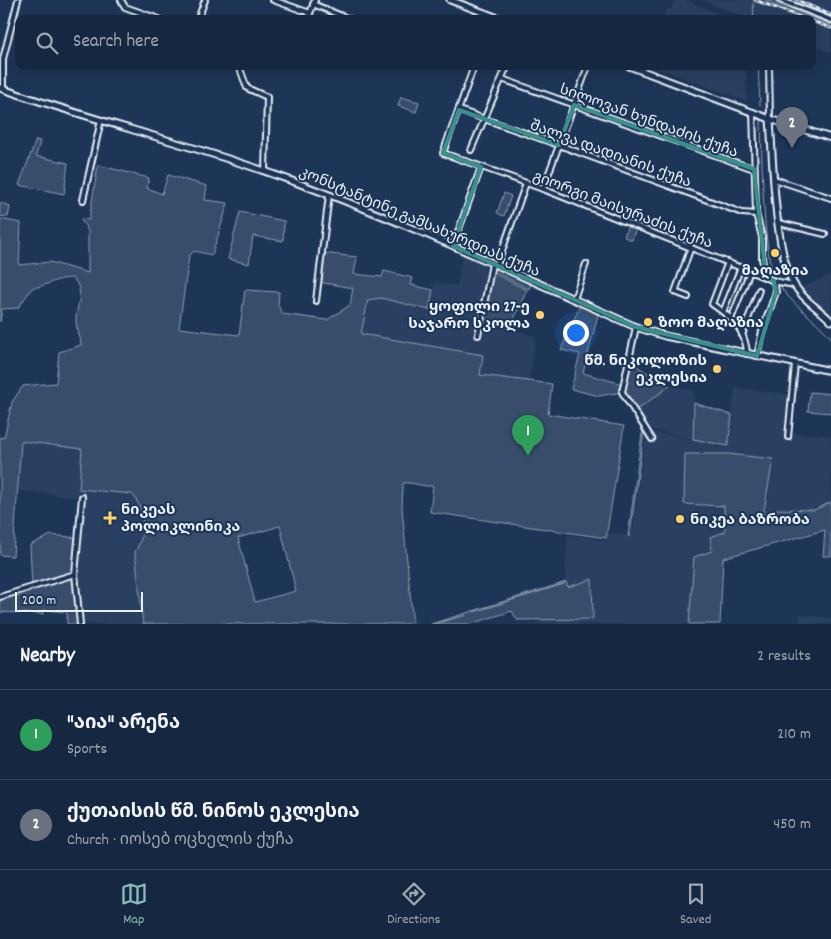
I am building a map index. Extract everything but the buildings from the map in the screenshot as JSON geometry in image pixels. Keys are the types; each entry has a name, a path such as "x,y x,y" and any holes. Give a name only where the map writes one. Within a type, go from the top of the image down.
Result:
{"street":[{"path":"2,89 3,59 9,29 18,0"},
{"path":"121,0 125,8 147,15"},
{"path":"199,15 205,0"},
{"path":"273,0 310,13 314,2 341,15"},
{"path":"450,0 485,15"},
{"path":"780,0 831,20"},
{"path":"240,70 247,88 267,97 265,172"},
{"path":"459,110 473,70"},
{"path":"472,150 505,70"},
{"path":"544,190 587,70"},
{"path":"640,70 770,119 831,138"},
{"path":"769,70 774,179 786,270 805,301 831,321"},
{"name":"სილოვან ხუნდაძის ქუჩა","path":"502,79 754,169"},
{"name":"კონსტანტინე გამსახურდიას ქუჩა","path":"2,89 265,172 329,195 454,246 636,327 665,336 831,371"},
{"name":"შალვა დადიანის ქუჩა","path":"459,110 742,213 756,214"},
{"name":"გიორგი მაისურაძის ქუჩა","path":"459,110 443,153 526,183 774,281 794,285"},
{"path":"753,112 756,214 762,237 762,259 766,277"},
{"path":"83,200 101,120"},
{"path":"454,246 481,167"},
{"path":"774,179 831,198"},
{"path":"478,335 494,264 526,183"},
{"path":"316,300 329,195"},
{"path":"779,223 825,234"},
{"path":"688,297 675,292 691,247"},
{"path":"728,262 712,304 736,323 742,335 747,354"},
{"path":"574,299 586,264"},
{"path":"723,312 741,267"},
{"path":"731,319 750,271"},
{"path":"757,356 762,331 776,292 774,281"},
{"path":"742,335 759,290"},
{"path":"636,327 622,392 652,439"},
{"path":"788,437 795,364"},
{"path":"80,624 74,574 82,498"},
{"path":"0,598 74,574"}],"highlighted area":[{"path":"574,105 754,169 766,277 774,281 776,292 757,356 636,327 453,246 481,167 443,153 459,110 559,145"}],"shaded area":[{"path":"675,0 685,0 722,15 664,15 666,9 671,10"},
{"path":"702,0 765,0 805,15 738,15"},
{"path":"765,0 774,0 813,15 805,15"},
{"path":"774,0 831,0 831,22"},
{"path":"816,16 831,22 831,25 816,19"},
{"path":"816,19 831,25 831,52 816,46"},
{"path":"662,70 746,70 747,101"},
{"path":"401,97 419,102 416,112 398,106"},
{"path":"36,140 40,141 36,156 68,163 64,194 19,185"},
{"path":"98,165 149,178 147,188 162,194 168,175 207,186 205,200 228,203 212,255 194,251 189,256 179,328 239,335 245,290 279,292 278,305 282,314 327,320 350,305 353,288 318,282 322,253 357,257 354,274 382,277 384,271 413,278 411,285 433,290 429,310 381,298 368,300 361,334 483,355 480,375 552,384 548,414 624,426 606,538 430,512 433,486 403,483 402,508 413,624 143,624 135,551 141,538 142,514 132,494 79,489 82,449 21,441 13,556 0,555 0,437 4,438 12,402 23,386 56,383 59,352 81,345 76,323 80,293 72,278 61,279 32,288 18,308 2,309 0,322 0,219 21,223 19,265 50,262 88,273 88,231 81,219 89,220","holes":["280,526 296,591 255,602 238,538"]},
{"path":"504,193 511,196 504,216 497,213"},
{"path":"0,203 10,206 8,217 0,216"},
{"path":"240,212 284,221 283,241 253,236 249,264 228,259"},
{"path":"628,225 636,228 632,240 624,237"},
{"path":"463,250 492,264 482,318 536,337 529,381 480,375 483,355 360,334 367,300 381,297 429,310 435,283 457,286"},
{"path":"492,264 532,281 529,289 491,270"},
{"path":"491,272 527,290 510,328 482,318"},
{"path":"831,275 831,314 801,288"},
{"path":"581,303 599,311 583,373 622,384 628,361 670,386 635,411 622,392 599,396 571,389 580,354 561,350"},
{"path":"670,386 694,391 693,439 650,429 647,431 728,446 735,388 792,395 788,433 831,436 831,502 815,510 777,509 763,517 772,459 727,454 685,454 724,506 725,532 713,551 689,624 536,624 536,619 593,619 592,579 568,587 565,580 568,534 605,541 607,533 630,536 631,531 633,531 646,431 635,411"},
{"path":"810,392 831,394 831,413 808,411"},
{"path":"694,403 732,415 728,446 693,439"},
{"path":"643,426 646,431 644,431 630,536 628,536"},
{"path":"21,441 82,449 79,489 132,494 135,497 142,511 141,543 135,551 143,624 80,624 75,574 82,498 16,490"},
{"path":"685,454 728,454 773,459 763,516 777,509 814,510 831,502 831,556 823,556 825,530 723,558 720,624 689,624 694,557 712,551 710,537 725,532 724,506 684,504"},
{"path":"51,535 78,538 75,574 80,624 67,624 67,612 43,610 43,614 0,612 0,597 32,588 30,545"},
{"path":"592,579 593,619 517,620 512,611 470,624 431,624 566,582 568,587"},
{"path":"800,615 831,618 831,624 799,624"}],"waterway":[{"path":"753,3 754,15"},
{"path":"758,70 760,105"},
{"path":"761,119 765,227 771,268 776,280"},
{"path":"778,283 796,305 831,338"},
{"path":"474,612 564,584"},
{"path":"434,624 466,615"}],"railway":[{"path":"755,0 795,15"},
{"path":"797,0 831,15"},
{"path":"816,22 831,28"}],"place":[{"name":"ქუთაისის წმ. ნინოს ეკლესია","path":"792,148"},
{"name":"მაღაზია","path":"775,253"},
{"name":"ყოფილი 27-ე საჯარო სკოლა","path":"540,315"},
{"name":"ზოო მაღაზია","path":"648,322"},
{"name":"წმ. ნიკოლოზის ეკლესია","path":"717,369"},
{"name":"\"აია\" არენა","path":"528,456"},
{"name":"ნიკეას პოლიკლინიკა","path":"110,518"},
{"name":"ნიკეა ბაზრობა","path":"680,519"}]}
